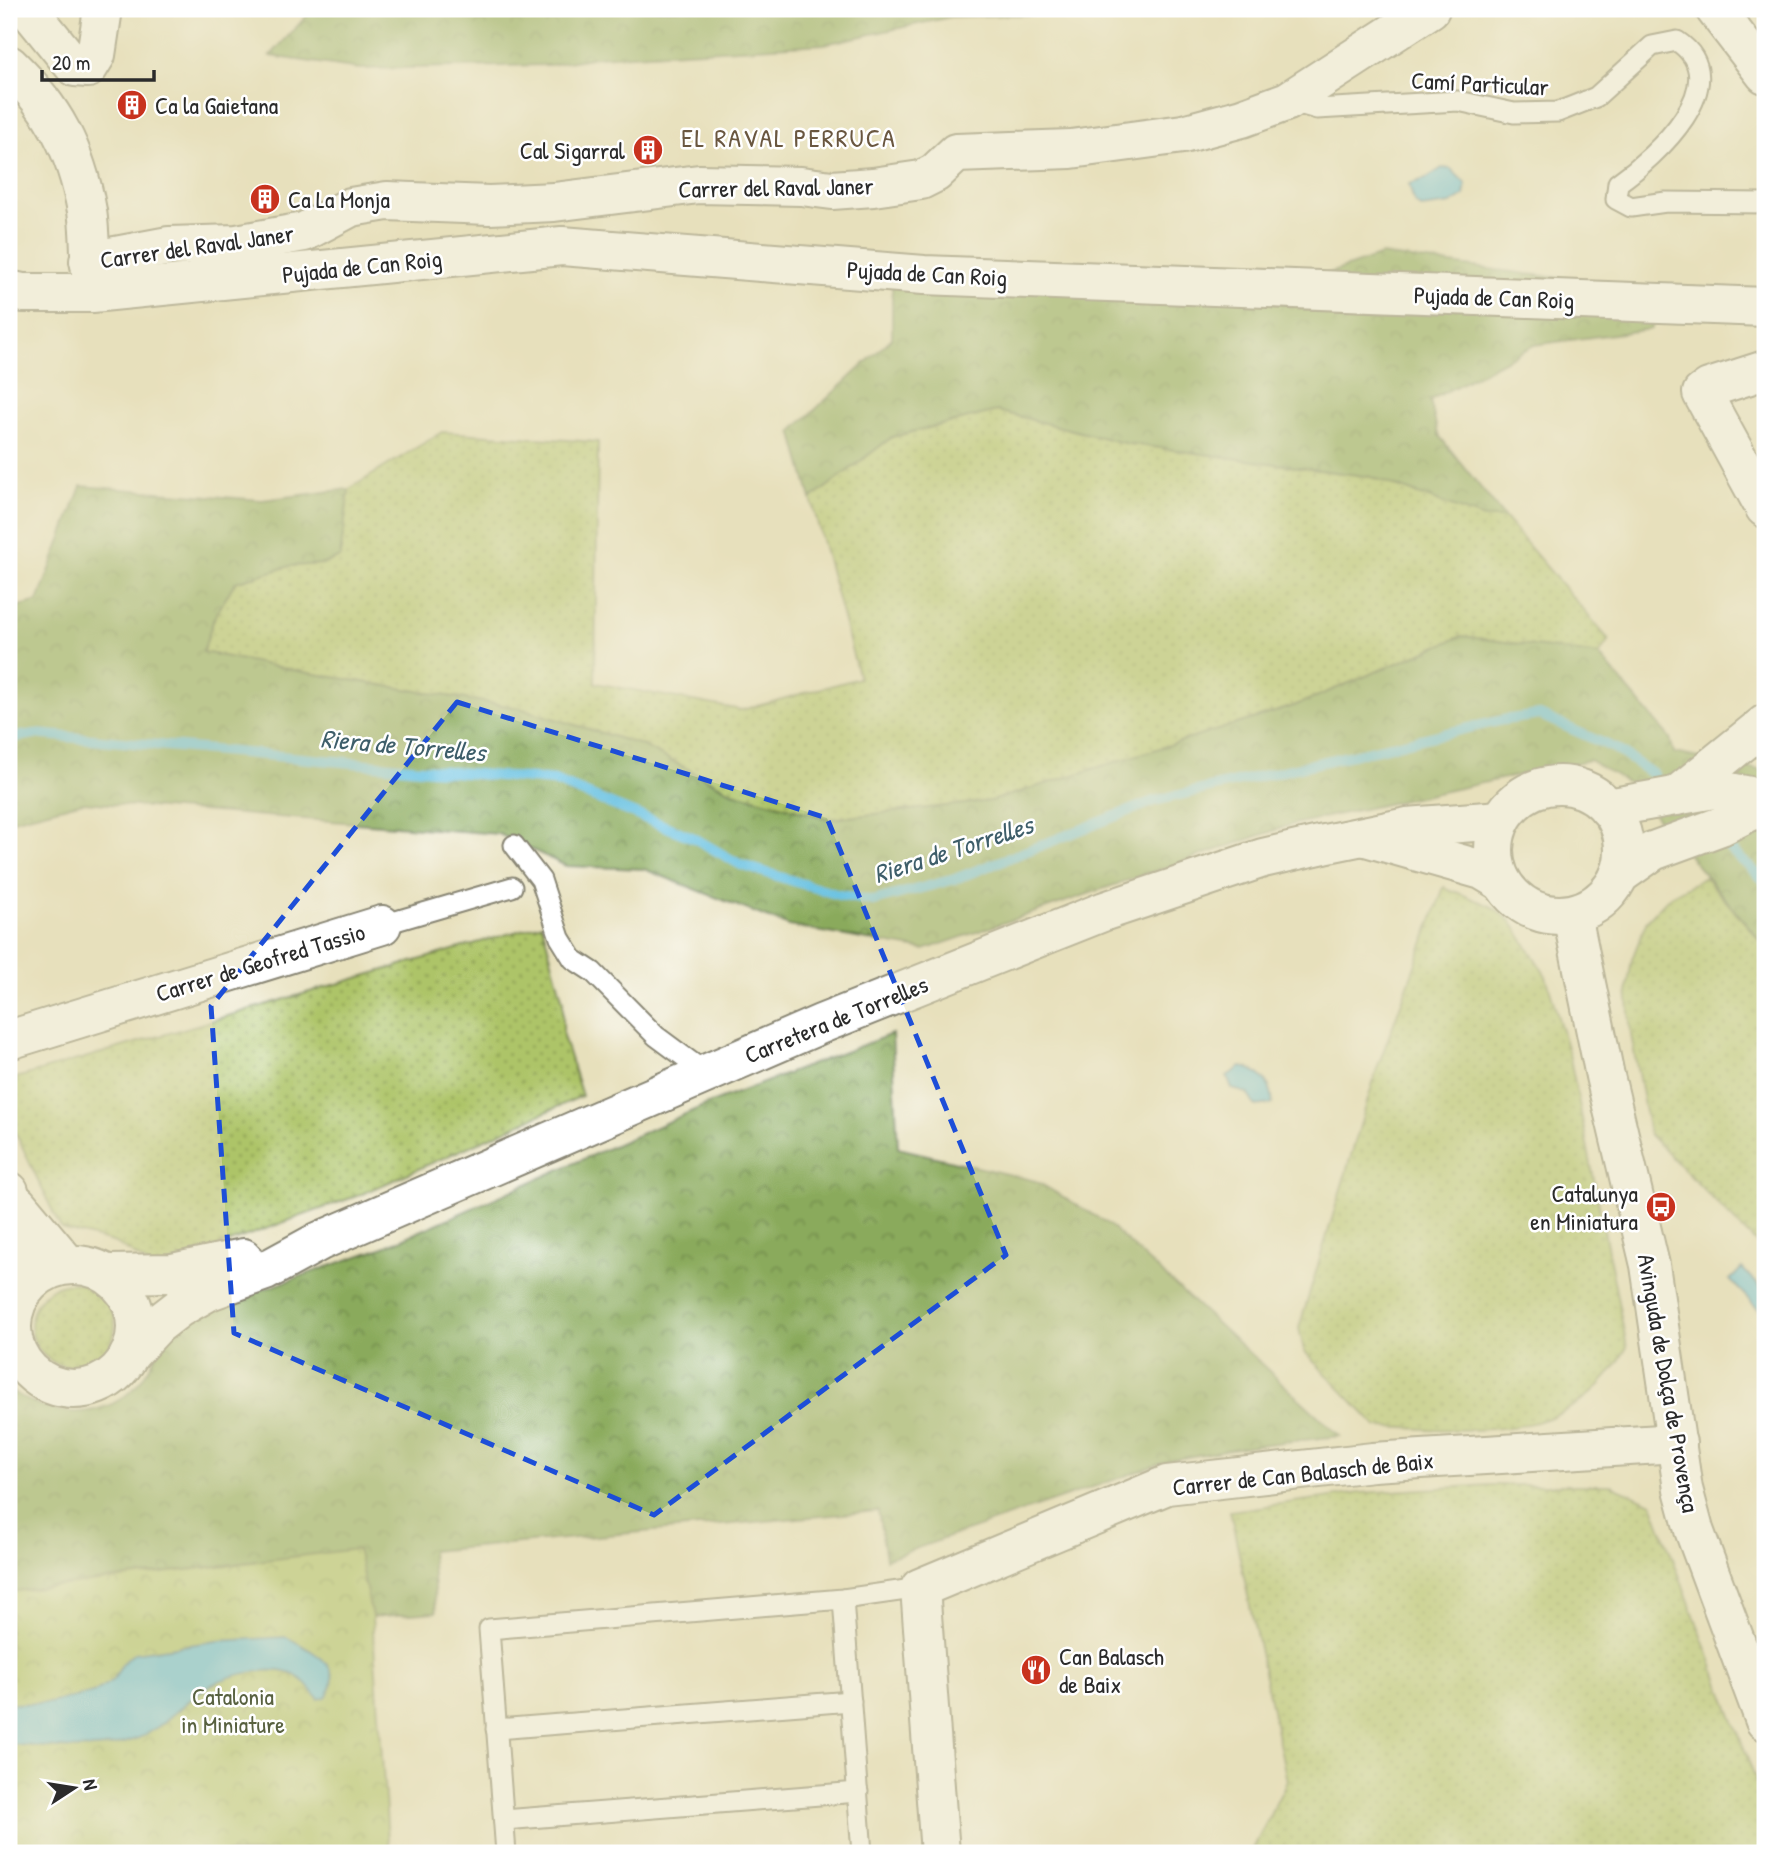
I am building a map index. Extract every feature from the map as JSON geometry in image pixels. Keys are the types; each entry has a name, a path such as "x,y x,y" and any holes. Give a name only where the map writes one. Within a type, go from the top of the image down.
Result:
{"street":[{"path":"28,9 75,67 88,68 96,55 103,9"},
{"name":"Carrer del Raval Janer","path":"90,277 169,246 237,244 304,232 351,207 387,201 489,205 554,202 699,184 801,186 832,190 885,186 921,180 935,173 956,153 1034,152 1183,134 1242,118 1288,101 1430,9"},
{"path":"1715,9 1765,74"},
{"path":"9,65 49,112 74,155 88,214 90,277 16,291"},
{"name":"Pujada de Can Roig","path":"90,277 562,246 924,275 1765,307"},
{"path":"1765,370 1709,388 1702,393 1765,508"},
{"path":"1676,796 1765,724"},
{"path":"1502,882 1493,852 1501,820 1519,798 1551,785 1572,786 1586,791 1608,808 1619,826 1624,847 1619,874"},
{"path":"1608,808 1714,789 1765,801"},
{"path":"1572,915 1601,901 1619,874 1653,851 1721,826 1765,801"},
{"name":"Carretera de Torrelles","path":"11,1196 19,1299 13,1317 13,1338 20,1370 50,1384 70,1389 90,1387 110,1378 157,1325 179,1308 209,1292 265,1271 320,1241 706,1073 1117,906 1263,858 1407,827 1501,820"},
{"name":"Carretera de Torrelles","path":"1366,837 1482,870 1502,882 1517,901 1537,912 1572,915"},
{"name":"Avinguda de Dolça de Provença","path":"1572,915 1605,1076 1650,1265 1683,1489 1694,1530 1765,1721"},
{"name":"Carrer de Geofred Tassio","path":"9,1040 382,925"},
{"path":"11,1196 68,1265 49,1271 19,1299"},
{"name":"Carretera de Torrelles","path":"68,1265 89,1266 108,1274 172,1273 320,1241"},
{"path":"108,1274 120,1282 131,1302 136,1331 129,1355"},
{"name":"Carrer de Can Balasch de Baix","path":"920,1588 1167,1485 1373,1462 1677,1443"},
{"path":"920,1588 940,1853"}],"lane":[{"name":"Camí Particular","path":"1288,101 1317,109 1458,101 1514,113 1558,112 1596,97 1652,46 1676,41 1696,60 1699,83 1692,105 1664,142 1636,171 1618,183 1616,199 1630,207 1666,202 1765,203"},
{"path":"514,845 541,880 560,938 573,959 593,972 674,1051 706,1073"},
{"name":"Carrer de Geofred Tassio","path":"382,925 512,887"},
{"path":"506,1853 489,1629 843,1599 920,1588"},
{"path":"843,1599 862,1853"},
{"path":"496,1729 851,1701"},
{"path":"504,1820 858,1792"}],"highlighted area":[{"path":"457,702 827,818 1006,1255 654,1515 234,1333 211,1006"}],"green space":[{"path":"313,9 1104,9 1069,13 951,17 825,44 596,57 551,65 360,69 270,56"},
{"path":"1381,255 1668,292 1651,329 1534,345 1430,400 1438,434 1505,518 1484,518 1371,477 1124,443 997,411 892,437 811,499 792,431 892,338 892,267 1327,274"},
{"path":"997,411 1124,443 1371,477 1484,518 1505,518 1609,640 1599,655 1462,636 1294,706 991,801 830,819 732,792 641,745 519,708 303,672 203,652 214,618 235,582 290,566 323,564 340,557 349,489 442,432 598,442 595,683 742,710 859,678 811,499 892,437"},
{"path":"81,486 262,500 349,489 340,557 323,564 290,566 235,582 214,618 203,652 303,672 519,708 641,745 732,792 830,819 991,801 1294,706 1462,636 1599,655 1670,738 1674,753 1765,771 1765,946 1627,782 1589,760 1290,825 924,950 789,926 644,869 566,866 499,834 83,802 9,821 9,609 38,601"},
{"path":"1705,877 1765,946 1765,1252 1649,1134 1631,1035 1627,989 1632,959 1647,920 1670,896"},
{"path":"1444,887 1493,907 1511,921 1546,976 1570,1058 1627,1347 1605,1380 1579,1403 1550,1418 1518,1426 1484,1429 1377,1427 1304,1351 1299,1328 1378,1066"},
{"path":"542,924 563,1002 563,1036 582,1096 362,1194 155,1269 116,1243 61,1229 9,1119 9,1080"},
{"path":"892,1034 898,1148 1036,1181 1107,1223 1340,1436 1249,1446 1171,1460 886,1559 878,1511 431,1551 436,1612 372,1617 357,1549 9,1592 9,1389 27,1400 65,1411 84,1412 103,1408 136,1386 149,1368 164,1336 179,1319 384,1247 708,1104"},
{"path":"73,1283 89,1286 103,1295 112,1309 115,1325 112,1341 103,1355 89,1364 73,1367 57,1364 43,1355 34,1341 31,1325 34,1309 43,1295 57,1286"},
{"path":"1489,1485 1611,1485 1652,1503 1765,1804 1765,1853 1243,1853 1253,1849 1287,1781 1230,1511 1360,1493"},
{"name":"Catalonia in Miniature","path":"357,1549 372,1617 389,1853 9,1853 9,1592"}],"water":[{"path":"1442,168 1451,169 1466,184 1464,196 1451,204 1421,208 1414,202 1409,184 1425,179"},
{"path":"1241,1067 1253,1071 1264,1080 1271,1091 1272,1104 1255,1106 1247,1093 1232,1089 1227,1076"},
{"path":"1742,1268 1765,1292 1765,1316 1730,1280"},
{"path":"286,1637 315,1653 329,1668 332,1686 326,1697 319,1699 304,1681 292,1674 281,1671 255,1672 229,1677 209,1686 156,1728 121,1744 73,1749 9,1744 9,1704 49,1703 93,1693 114,1679 122,1664 134,1653 217,1641"}],"waterway":[{"name":"Riera de Torrelles","path":"9,738 35,734 554,781 694,838 741,865 839,895 873,901 955,879 1154,801 1503,720 1540,715 1616,749 1654,775"},
{"name":"Riera de Torrelles","path":"1721,841 1765,881"}],"place":[{"name":"Ca la Gaietana","path":"132,105"},
{"name":"Cal Sigarral","path":"648,150"},
{"name":"Ca La Monja","path":"265,199"},
{"name":"Catalunya en Miniatura","path":"1661,1207"},
{"name":"Can Balasch de Baix","path":"1036,1670"}],"district":[{"name":"EL RAVAL PERRUCA","path":"789,137"}]}
